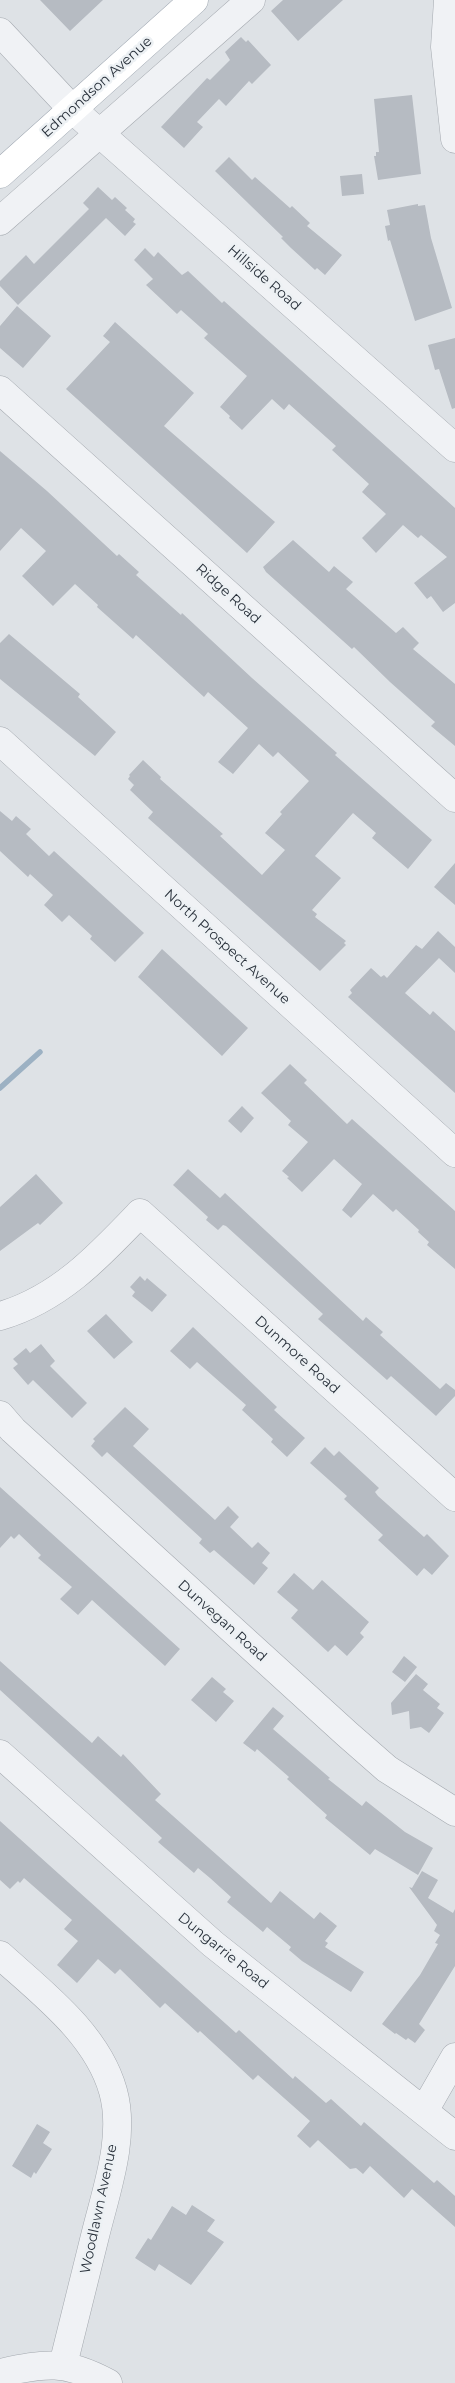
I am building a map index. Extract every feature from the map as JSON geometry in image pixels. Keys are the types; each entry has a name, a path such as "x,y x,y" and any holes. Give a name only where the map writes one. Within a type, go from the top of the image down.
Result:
{"main road":[{"name":"Edmondson Avenue","path":"0,174 194,0"}],"street":[{"path":"0,221 251,0"},
{"path":"448,0 445,48 455,139"},
{"name":"Hillside Road","path":"0,32 72,109 455,448"},
{"name":"Ridge Road","path":"0,390 455,798"},
{"name":"North Prospect Avenue","path":"0,741 455,1153"},
{"name":"Dunmore Road","path":"0,1316 38,1300 66,1284 96,1260 140,1213 455,1496"},
{"name":"Dunvegan Road","path":"0,1415 13,1430 346,1734 387,1769 455,1812"},
{"name":"Dungarrie Road","path":"0,1754 213,1944 455,2136"},
{"name":"Woodlawn Avenue","path":"0,1955 46,1997 78,2030 97,2058 113,2091 116,2119 114,2157 63,2365"},
{"path":"424,2111 455,2057"},
{"path":"0,2373 35,2365 63,2365 89,2373 108,2383"}],"building":[{"path":"40,0 103,0 70,31"},
{"path":"283,0 343,0 298,41 271,11"},
{"path":"241,37 246,42 248,40 271,65 252,84 249,81 226,106 219,99 197,122 203,127 184,148 161,127 207,78 210,80 230,60 225,52"},
{"path":"412,95 421,174 378,180 374,156 376,156 376,152 379,152 374,99"},
{"path":"229,157 252,180 255,177 290,208 292,206 310,223 307,226 342,255 325,275 317,268 315,270 291,248 281,238 283,237 215,171"},
{"path":"362,174 364,194 342,196 340,176"},
{"path":"98,187 112,200 115,197 127,208 125,210 135,219 133,222 136,224 125,236 106,218 18,305 0,286 0,281 26,255 34,264 89,209 83,203"},
{"path":"418,204 418,206 425,205 431,238 452,308 415,321 390,240 388,241 385,226 390,225 387,210"},
{"path":"145,248 154,257 158,252 182,275 188,271 222,303 224,301 455,508 455,603 443,612 431,596 427,599 414,583 447,557 421,535 418,538 403,525 376,553 362,538 386,514 362,492 369,484 332,450 336,446 289,404 284,410 272,399 242,430 229,418 230,416 220,407 247,376 204,338 208,334 181,310 177,314 146,285 153,279 134,260"},
{"path":"17,306 51,336 23,368 0,348 0,326"},
{"path":"115,322 194,393 164,426 275,522 247,553 66,389 110,342 103,336"},
{"path":"455,338 455,408 452,409 439,369 435,370 428,345"},
{"path":"0,451 47,491 117,556 119,554 139,572 136,575 181,615 182,613 337,753 335,755 432,840 408,869 372,838 376,833 353,813 315,856 341,878 312,910 317,914 315,917 346,941 344,943 346,945 320,971 148,818 153,812 130,790 134,785 128,779 129,775 143,760 161,777 160,779 223,834 220,836 262,875 285,850 265,833 282,814 280,812 309,781 278,752 273,757 259,744 233,774 218,762 248,728 208,692 204,697 136,635 133,639 97,607 98,605 75,584 53,606 22,576 46,551 21,528 0,551"},
{"path":"293,540 329,572 334,566 353,582 346,589 396,633 403,627 419,643 413,649 455,684 455,746 431,726 435,722 354,647 352,649 266,572 263,567"},
{"path":"9,634 80,694 78,697 116,732 95,756 0,679 0,643"},
{"path":"0,811 12,821 16,816 31,829 26,834 49,856 54,851 144,933 115,962 90,939 92,936 69,915 62,922 44,905 53,895 30,874 28,877 0,851"},
{"path":"455,863 455,905 434,887"},
{"path":"438,931 455,947 455,973 439,958 405,993 430,1015 433,1011 455,1031 455,1093 348,997 352,993 350,990 371,968 381,977 384,975 387,978 416,945 422,949"},
{"path":"162,949 248,1028 222,1056 138,977"},
{"path":"290,1064 307,1080 304,1083 347,1124 352,1119 455,1211 455,1269 427,1245 429,1242 418,1232 419,1230 396,1209 393,1212 373,1194 351,1218 342,1210 362,1184 334,1159 302,1192 287,1178 289,1177 282,1171 308,1142 288,1125 291,1121 261,1093"},
{"path":"242,1106 254,1118 241,1133 228,1121"},
{"path":"188,1169 220,1198 225,1193 363,1321 366,1317 383,1332 380,1335 440,1389 446,1383 455,1390 455,1396 436,1416 391,1376 387,1380 318,1319 323,1314 226,1226 223,1225 218,1230 206,1220 208,1217 173,1185"},
{"path":"36,1174 63,1203 40,1225 38,1223 0,1251 0,1207"},
{"path":"140,1276 145,1281 147,1278 167,1295 152,1312 132,1296 135,1292 130,1287"},
{"path":"106,1314 133,1342 114,1359 87,1331"},
{"path":"193,1327 277,1407 274,1410 305,1438 287,1457 271,1442 273,1439 242,1410 246,1405 197,1362 190,1369 170,1351"},
{"path":"41,1344 55,1361 50,1366 87,1403 72,1418 33,1380 28,1385 13,1368 18,1364 13,1359 26,1348 30,1353"},
{"path":"125,1407 149,1429 133,1446 215,1520 228,1506 239,1517 230,1527 252,1548 258,1542 270,1553 262,1563 268,1568 254,1585 214,1550 210,1553 199,1543 202,1539 107,1452 102,1457 91,1446 95,1441 93,1439"},
{"path":"325,1447 334,1456 339,1451 379,1488 375,1492 378,1496 424,1537 427,1534 449,1556 432,1575 424,1568 417,1576 378,1540 383,1535 344,1499 347,1496 310,1463"},
{"path":"0,1487 180,1649 165,1666 92,1600 78,1615 60,1599 72,1587 38,1558 41,1555 19,1534 14,1539 11,1536 0,1548"},
{"path":"294,1573 313,1590 322,1580 369,1622 360,1633 364,1637 347,1656 335,1645 328,1652 291,1618 298,1610 277,1592"},
{"path":"404,1656 417,1667 405,1682 392,1672"},
{"path":"0,1661 92,1743 98,1736 121,1757 123,1754 161,1794 155,1800 271,1903 280,1891 314,1919 320,1912 337,1926 325,1941 328,1943 325,1947 364,1972 351,1992 302,1961 289,1950 291,1947 267,1927 263,1932 227,1902 231,1897 210,1878 198,1868 194,1873 158,1842 162,1838 0,1690"},
{"path":"416,1674 428,1684 423,1690 440,1704 437,1708 444,1713 429,1733 421,1727 410,1729 409,1711 392,1715 391,1703"},
{"path":"212,1677 226,1689 223,1692 234,1701 216,1722 191,1700"},
{"path":"273,1707 284,1716 273,1729 330,1778 328,1779 362,1806 366,1801 405,1832 433,1848 418,1875 375,1849 370,1855 325,1818 327,1815 287,1779 289,1777 257,1749 255,1752 243,1743"},
{"path":"0,1821 236,2033 239,2030 293,2079 295,2076 326,2103 331,2099 361,2126 364,2122 434,2183 437,2180 455,2196 455,2227 412,2189 404,2198 370,2166 363,2174 356,2168 350,2169 318,2140 310,2148 297,2136 310,2121 258,2075 253,2080 200,2031 198,2033 165,2003 160,2008 120,1969 115,1974 98,1959 77,1983 57,1965 78,1941 64,1929 72,1920 24,1878 10,1889 0,1880"},
{"path":"422,1871 438,1880 428,1898 453,1913 455,1909 455,1966 419,2024 425,2030 415,2043 408,2038 406,2040 395,2034 382,2024 420,1975 438,1944 435,1943 440,1935 434,1931 437,1925 409,1887 412,1888"},
{"path":"37,2124 50,2132 43,2143 52,2149 36,2174 34,2172 31,2178 12,2166"},
{"path":"192,2205 215,2220 207,2231 224,2242 191,2285 159,2264 155,2271 135,2258 148,2238 151,2240 172,2206 186,2215"}],"waterway":[{"path":"0,1088 40,1052"}]}
